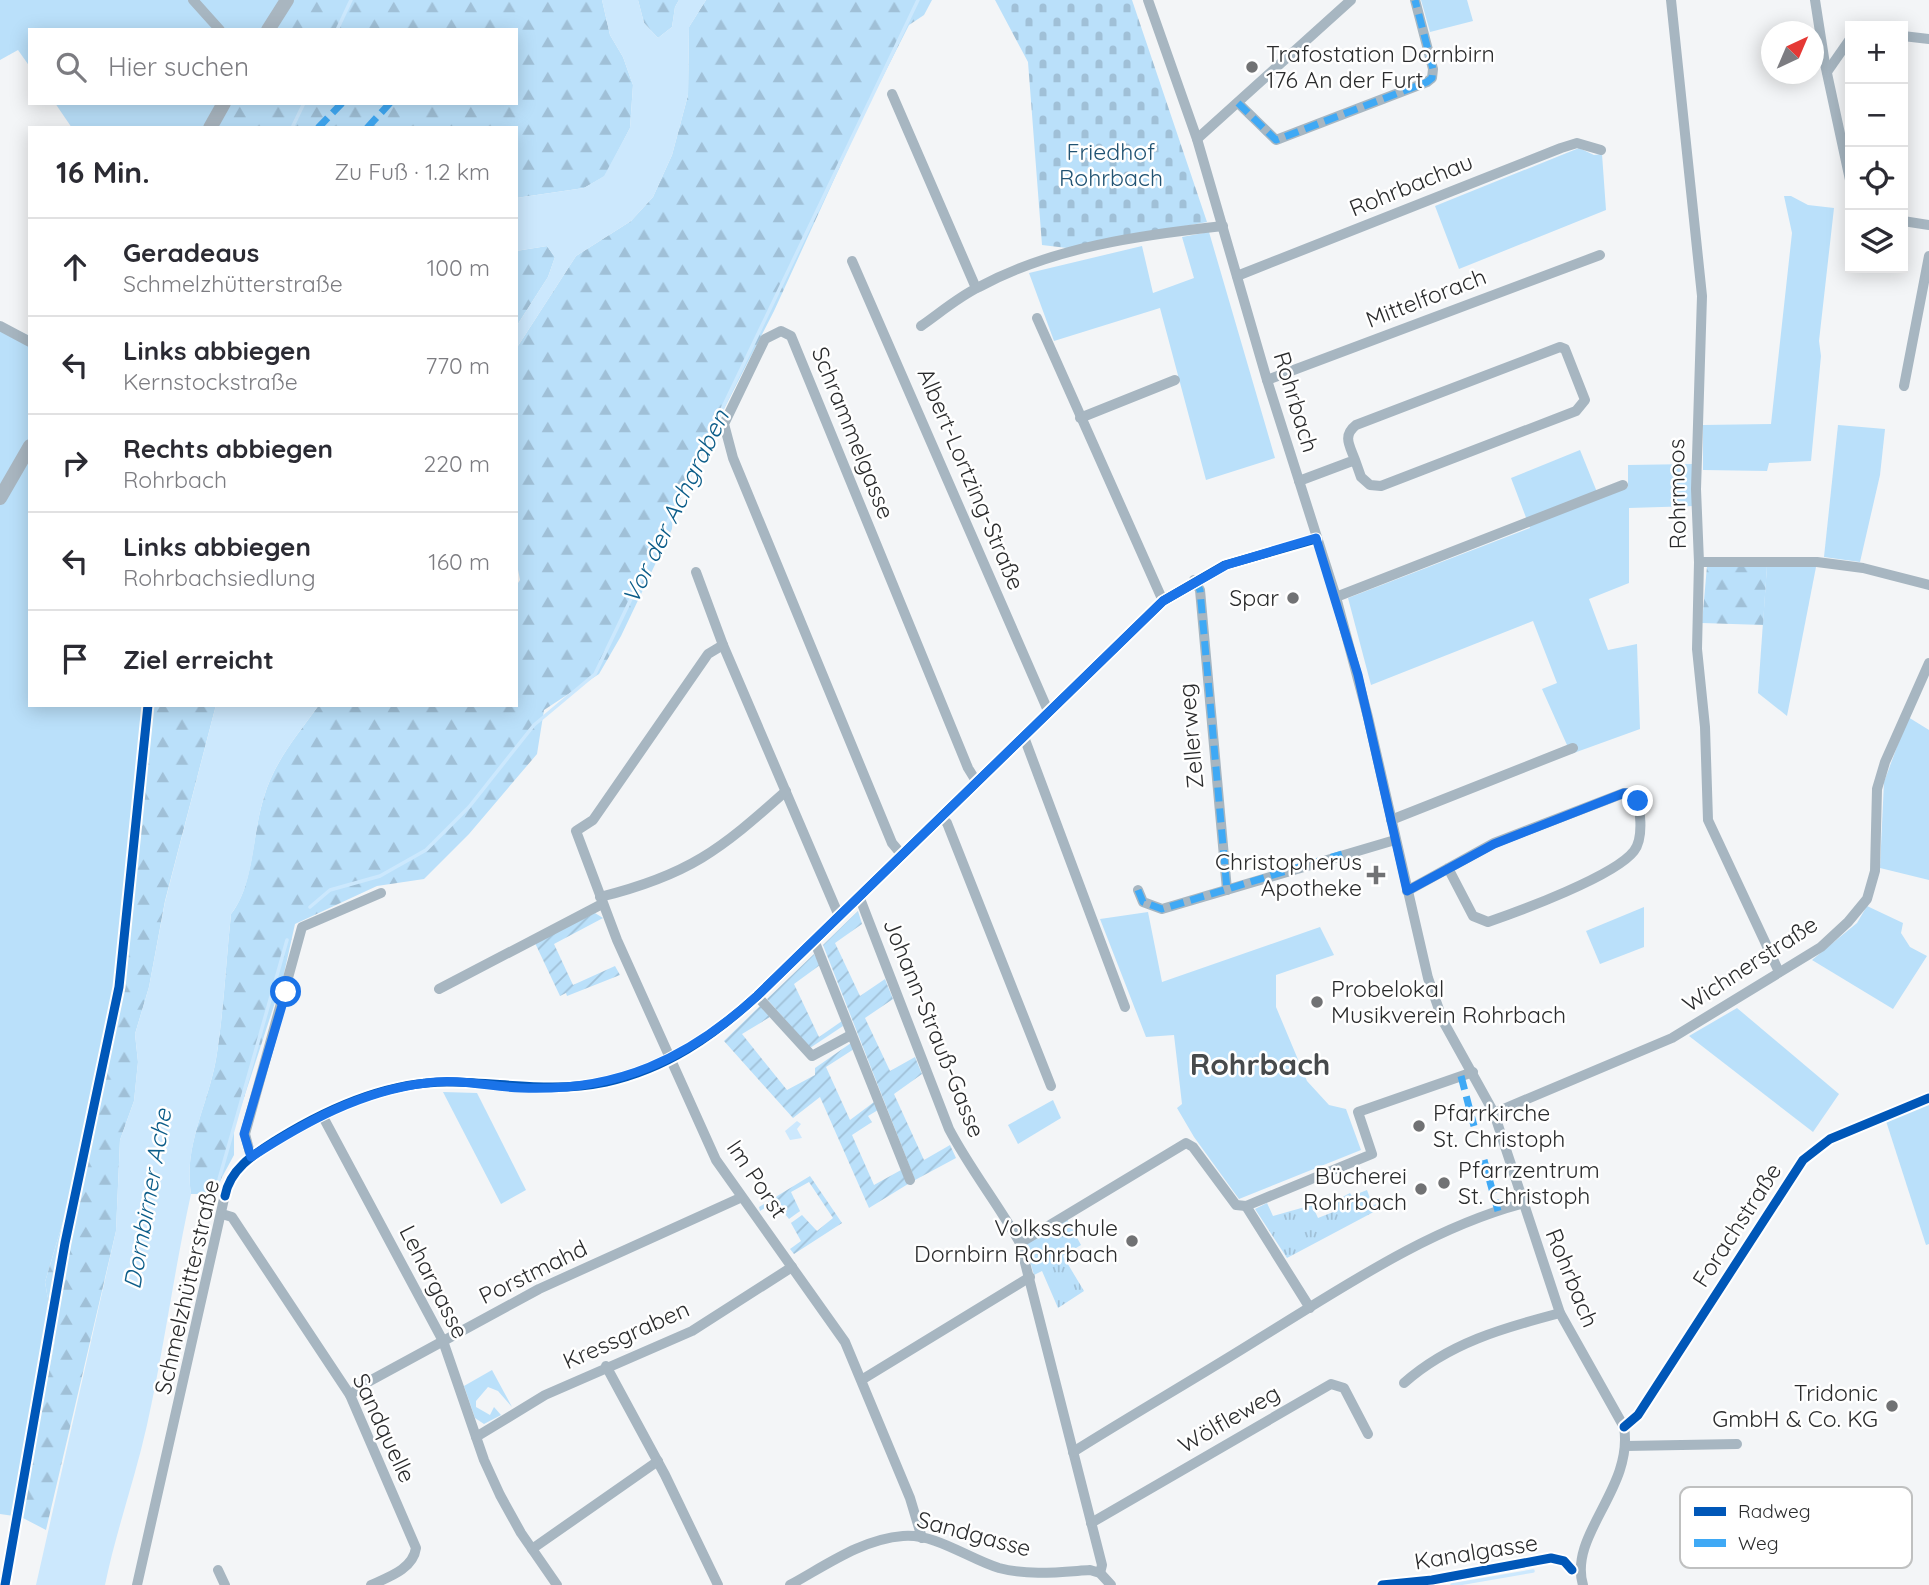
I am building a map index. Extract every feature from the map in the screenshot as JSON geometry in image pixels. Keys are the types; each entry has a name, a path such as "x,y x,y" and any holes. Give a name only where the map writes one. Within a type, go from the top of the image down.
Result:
{"main road":[{"path":"269,28 287,0"},
{"path":"211,126 223,105"},
{"path":"0,498 28,449"}],"street":[{"path":"193,0 218,28"},
{"name":"Rohrbach","path":"1147,0 1197,139 1267,380 1336,597 1428,978 1443,1021 1494,1113 1521,1204 1560,1313 1625,1426 1626,1446 1619,1477 1580,1559 1583,1585"},
{"path":"1197,139 1350,0"},
{"path":"1238,103 1276,140 1427,82 1432,78 1433,69 1415,0"},
{"name":"Rohrmoos","path":"1671,0 1702,296 1696,489 1699,562 1697,649 1705,727 1708,820 1779,972"},
{"path":"1815,0 1845,157"},
{"path":"1908,36 1929,38"},
{"path":"1827,72 1845,46"},
{"path":"892,94 976,288"},
{"name":"Rohrbachau","path":"1237,276 1561,148 1577,143 1601,150"},
{"path":"1908,222 1929,225"},
{"path":"921,326 976,288 1051,257 1121,241 1223,226"},
{"name":"Mittelforach","path":"1267,380 1600,255"},
{"path":"1904,386 1929,256"},
{"name":"Albert-Lortzing-Straße","path":"852,261 1049,713"},
{"path":"1037,318 1163,601"},
{"path":"0,326 28,341"},
{"name":"Schrammelgasse","path":"902,855 892,842 845,734 733,458 723,424 765,339 781,331 791,336 968,768 976,781"},
{"path":"1560,346 1565,349 1585,400 1576,411 1381,486 1370,485 1361,477 1355,460 1347,438 1349,431 1356,425 1560,346"},
{"path":"1080,418 1175,380"},
{"path":"1298,481 1355,460"},
{"path":"1336,597 1623,485"},
{"path":"381,893 302,927 244,1134 251,1157 322,1115 377,1092 427,1082 565,1088 609,1081 671,1060 716,1031 757,996 1163,601 1194,580 1226,565 1316,538"},
{"path":"1699,562 1817,562 1863,568 1929,586"},
{"path":"695,572 723,645 839,916"},
{"name":"Zellerweg","path":"1194,580 1200,590 1227,890"},
{"name":"Im Porst","path":"723,645 708,654 593,820 576,831 601,901 716,1160 740,1198 844,1341 863,1379 916,1514 922,1538"},
{"name":"Wichnerstraße","path":"1494,1113 1672,1038 1821,947 1848,922 1867,899 1875,871 1877,789 1893,739 1929,663"},
{"path":"1024,737 1125,1007"},
{"path":"1391,820 1573,748"},
{"path":"439,989 601,901 692,866 727,843 786,790"},
{"path":"1407,891 1448,869 1521,832 1624,793 1634,793 1638,801 1638,841 1634,851 1618,863 1552,898 1488,922 1473,916 1448,869"},
{"path":"940,816 947,823 1051,1086"},
{"path":"1138,890 1143,902 1161,909 1395,840"},
{"name":"Johann-Strauß-Gasse","path":"859,896 949,1129 966,1161 1000,1208 1020,1243 1102,1564 1100,1573"},
{"path":"814,940 910,1180"},
{"path":"757,996 813,1056 851,1035"},
{"path":"1020,1243 1186,1143 1193,1147 1236,1205 1246,1206 1372,1154 1358,1112 1473,1072"},
{"name":"Forachstraße","path":"1625,1426 1638,1415 1803,1160 1830,1139 1929,1098"},
{"name":"Lehargasse","path":"322,1115 443,1341 475,1437 500,1494 557,1585"},
{"name":"Schmelzhütterstraße","path":"137,1585 230,1181 251,1157"},
{"name":"Porstmahd","path":"350,1395 539,1289 740,1198"},
{"path":"1073,1452 1310,1308 1462,1223 1521,1204"},
{"path":"1246,1206 1310,1308"},
{"name":"Sandquelle","path":"222,1214 232,1217 350,1395 416,1549 415,1559 406,1567 372,1585"},
{"name":"Kressgraben","path":"475,1437 545,1395 606,1366 692,1331 792,1267"},
{"path":"863,1379 1030,1278"},
{"path":"1404,1383 1426,1363 1481,1336 1560,1313"},
{"path":"606,1366 658,1461 718,1585"},
{"name":"Wölfleweg","path":"1091,1523 1331,1384 1344,1388 1368,1434"},
{"path":"1626,1446 1737,1444"},
{"path":"532,1549 658,1461"},
{"name":"Sandgasse","path":"790,1585 876,1540 905,1536 922,1538 999,1568 1028,1573 1090,1570 1100,1573"},
{"path":"218,1570 225,1585"},
{"path":"1100,1573 1111,1585"}],"green space":[{"path":"0,0 304,0 285,28 28,28 28,64 18,50 0,60"},
{"path":"301,0 602,0 610,35 623,57 633,85 630,128 605,176 584,188 518,198 518,126 225,126 237,105 518,105 518,28 284,28"},
{"path":"638,0 679,0 675,7 672,27 658,38 644,23"},
{"path":"706,0 932,0 924,15 909,25 863,116 774,311 673,509 672,529 621,636 599,674 544,710 537,754 469,834 424,879 377,886 295,924 283,978 234,1128 234,1155 213,1194 191,1194 194,1140 217,1053 231,914 244,889 268,784 287,749 318,707 518,707 518,346 576,256 631,221 653,197 672,155 688,95 689,27"},
{"name":"Friedhof Rohrbach","path":"995,0 1132,0 1207,222 1067,248 1042,245 1028,62"},
{"path":"1421,0 1467,0 1473,21 1430,32"},
{"path":"56,105 238,105 226,126 71,126"},
{"path":"1579,148 1594,155 1602,154 1606,210 1459,269 1435,206"},
{"path":"1784,196 1791,196 1808,205 1834,208 1819,341 1821,356 1811,461 1769,463 1767,471 1703,470 1703,425 1771,424 1792,233"},
{"path":"1209,232 1275,458 1206,480 1160,308 1054,341 1029,273 1142,246 1153,293 1194,278 1182,237"},
{"path":"547,246 555,257 548,277 518,324 518,251"},
{"path":"0,322 28,335 28,707 152,707 116,991 78,1171 45,1282 55,1340 21,1517 0,1514"},
{"path":"1838,425 1885,429 1880,475 1860,562 1824,557"},
{"path":"1580,450 1599,497 1628,487 1628,465 1693,464 1694,506 1629,508 1629,583 1589,599 1608,650 1637,644 1640,729 1571,754 1542,689 1557,683 1533,621 1371,685 1348,598 1530,528 1511,478"},
{"path":"1707,566 1767,566 1763,625 1702,623"},
{"path":"1767,566 1816,567 1787,716 1758,693"},
{"path":"152,707 215,707 165,901 149,987 135,1034 138,1062 134,1101 120,1140 116,1231 46,1530 21,1517 55,1340 45,1282 78,1171 116,991"},
{"path":"1908,717 1929,730 1929,880 1880,868 1884,782"},
{"path":"1867,906 1903,923 1901,933 1910,947 1927,956 1893,1009 1812,960 1857,923"},
{"path":"1644,907 1644,947 1600,964 1586,931"},
{"path":"858,911 862,924 835,943 860,996 885,979 893,999 865,1018 890,1071 915,1057 922,1074 894,1094 924,1160 950,1145 956,1158 915,1180 823,945"},
{"path":"1148,912 1162,982 1320,927 1334,955 1276,975 1276,1007 1307,1081 1329,1105 1346,1109 1361,1150 1239,1199 1194,1137 1177,1108 1182,1104 1174,1035 1146,1037 1100,919"},
{"path":"595,913 603,918 554,944 573,985 615,966 620,975 567,996 566,993 560,996 535,943"},
{"path":"814,954 820,965 794,984 819,1037 842,1021 843,1026 810,1048 767,999"},
{"path":"760,1006 770,1017 742,1034 787,1090 815,1075 815,1068 851,1043 854,1049 826,1067 850,1120 874,1102 878,1110 868,1116 872,1122 852,1135 874,1185 901,1170 908,1184 869,1208 820,1097 793,1118 724,1041"},
{"path":"1737,1008 1839,1094 1813,1132 1689,1036"},
{"path":"443,1092 477,1093 526,1190 501,1204"},
{"path":"1053,1100 1061,1118 1018,1144 1008,1125"},
{"path":"1929,1103 1929,1244 1926,1245 1886,1121"},
{"path":"810,1176 842,1223 794,1254 790,1249 801,1241 791,1223 802,1215 817,1231 833,1218 809,1182 791,1192 800,1211 789,1219 775,1202 760,1211 759,1207"},
{"path":"1367,1190 1371,1201 1367,1203 1369,1207 1381,1202 1383,1207 1287,1258 1255,1209 1267,1203 1273,1216 1312,1205 1318,1218 1333,1212 1333,1202 1350,1193 1352,1196"},
{"path":"1067,1219 1081,1245 1063,1256 1084,1291 1058,1308 1042,1271 1034,1275 1025,1244"},
{"path":"492,1370 512,1407 498,1391 488,1387 476,1401 476,1407 490,1415 494,1407 501,1415 484,1424 475,1418 464,1386"}],"water":[{"path":"602,0 638,0 644,23 658,38 672,27 675,7 679,0 706,0 689,27 688,95 672,155 653,197 631,221 576,256 518,346 518,324 548,277 555,257 547,246 518,251 518,198 584,188 604,176 630,128 633,85 623,57 610,35"},
{"name":"Dornbirner Ache","path":"215,707 318,707 287,749 268,784 260,811 249,874 239,902 231,914 217,1053 194,1140 191,1194 159,1368 105,1585 36,1585 116,1231 120,1140 134,1101 138,1062 135,1034 149,987 165,902"},
{"path":"797,1121 801,1124 797,1129 802,1138 790,1140 785,1131"}],"waterway":[{"path":"338,28 351,0"},
{"name":"Vor der Achgraben","path":"310,907 330,890 380,876 426,850 469,807 534,725 595,674 918,0"},
{"path":"293,126 303,105"},
{"name":"Vor der Achgraben","path":"214,1197 287,940"},
{"path":"1452,1585 1533,1571"}],"marked path":[{"path":"1238,103 1276,140 1427,82 1432,78 1433,69 1415,0"},
{"path":"320,126 340,105"},
{"path":"369,126 388,105"},
{"path":"1194,580 1200,590 1227,890"},
{"path":"1138,890 1143,902 1162,909 1342,854"},
{"path":"1461,1076 1474,1126"},
{"path":"1484,1160 1498,1211"}],"cycle path":[{"path":"225,1196 238,1169 278,1139 340,1106 384,1091 453,1082 548,1087 587,1085 649,1069 688,1049 757,996 1163,601 1225,565 1316,539"},
{"path":"5,1585 65,1243 119,987 148,707"},
{"path":"1624,1427 1638,1415 1803,1160 1830,1139 1929,1098"},
{"name":"Kanalgasse","path":"1382,1585 1432,1580 1551,1558 1564,1561 1572,1570"}],"place":[{"name":"Trafostation Dornbirn 176 An der Furt","path":"1252,67"},
{"name":"Spar","path":"1293,598"},
{"name":"Christopherus Apotheke","path":"1376,875"},
{"name":"Probelokal Musikverein Rohrbach","path":"1317,1002"},
{"name":"Pfarrkirche St. Christoph","path":"1419,1126"},
{"name":"Pfarrzentrum St. Christoph","path":"1444,1183"},
{"name":"Bücherei Rohrbach","path":"1421,1189"},
{"name":"Volksschule Dornbirn Rohrbach","path":"1132,1241"},
{"name":"Tridonic GmbH & Co. KG","path":"1892,1406"}],"district":[{"name":"Rohrbach","path":"1260,1065"}],"route":[{"path":"286,992 244,1134 251,1157 322,1115 377,1092 427,1082 477,1083 519,1088 585,1086 609,1081 671,1060 724,1026 757,996 964,792 1049,713 1132,628 1163,601 1194,580 1226,565 1316,538 1358,675 1407,891 1521,832 1624,793 1634,793 1638,801"}]}
